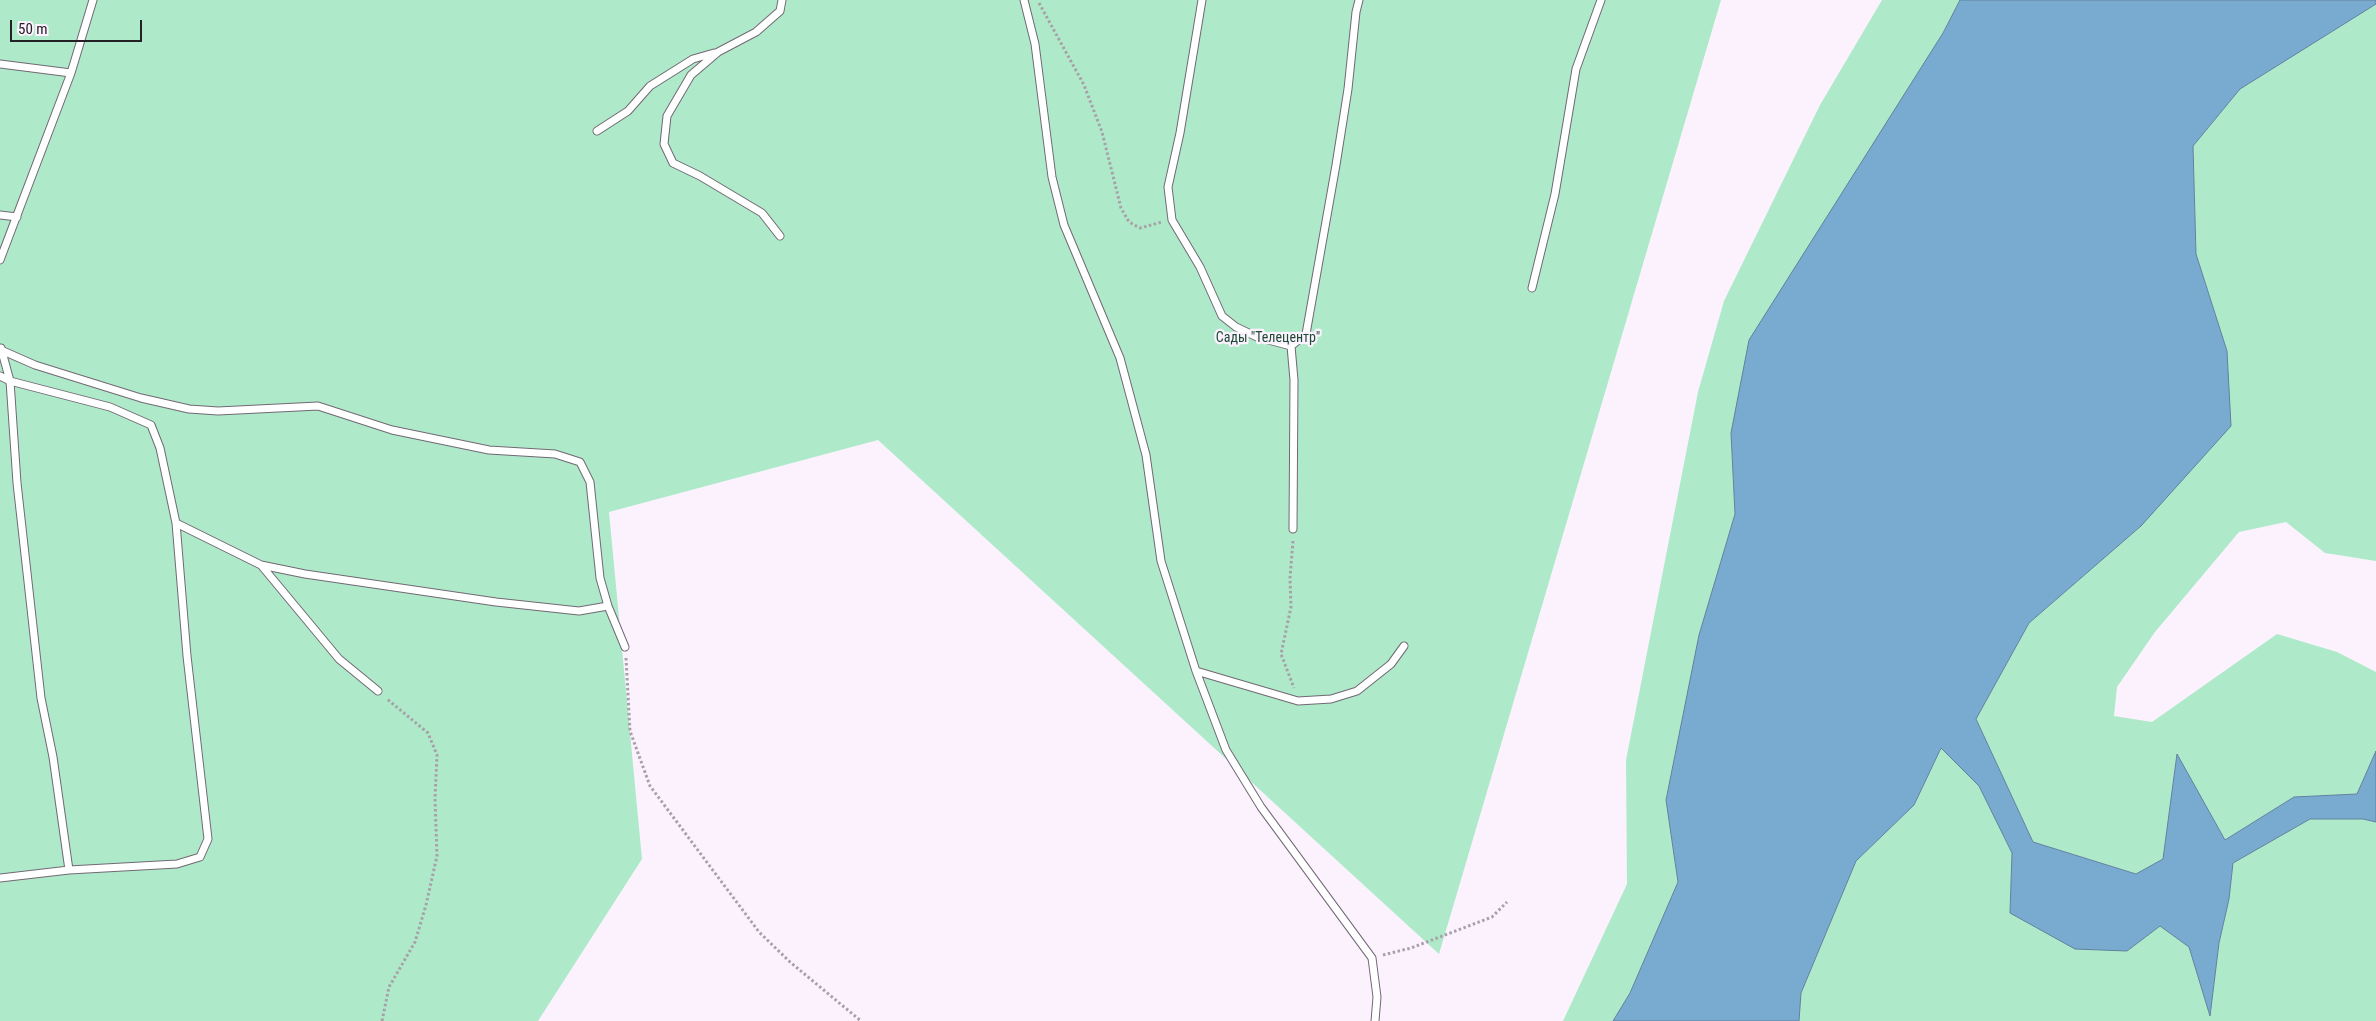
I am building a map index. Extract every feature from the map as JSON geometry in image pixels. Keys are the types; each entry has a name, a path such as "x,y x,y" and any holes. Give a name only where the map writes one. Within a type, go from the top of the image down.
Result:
{"lane":[{"path":"0,260 71,73 93,0"},
{"path":"597,131 628,111 650,86 693,59 718,52 756,32 780,11 782,0"},
{"path":"1024,0 1035,44 1052,177 1064,225 1120,358 1146,455 1161,561 1196,672 1226,750 1240,774 1260,806 1372,958 1377,997 1375,1021"},
{"path":"1202,0 1180,133 1168,187 1172,220 1200,267 1222,316 1236,327 1257,337 1291,346"},
{"path":"1291,346 1306,334 1336,165 1359,0"},
{"path":"1532,288 1555,194 1576,70 1601,0"},
{"path":"718,52 691,75 667,116 664,144 673,164 700,176 762,212 780,236"},
{"path":"0,64 71,73"},
{"path":"0,215 17,218"},
{"path":"1291,346 1294,380 1293,529"},
{"path":"0,348 10,381 17,483 41,698 69,870"},
{"path":"0,348 35,365 132,395 189,409 218,411 318,406 392,430 489,450 555,454 580,462 590,482 600,578 608,606 625,647"},
{"path":"0,376 10,381 110,407 151,425 160,448 176,524 187,656 208,839 200,857 177,864 69,870 0,878"},
{"path":"176,524 261,565 305,574 496,602 579,611 608,606"},
{"path":"261,565 339,658 378,691"},
{"path":"1196,672 1298,701 1330,699 1357,692 1391,664 1404,646"}],"path":[{"path":"1038,0 1042,11 1084,85 1102,132 1121,208 1129,222 1140,228 1172,220"},
{"path":"1293,529 1290,578 1291,607 1281,654 1298,701"},
{"path":"625,647 630,731 650,786 759,932 790,962 861,1021"},
{"path":"378,691 428,732 437,755 435,799 437,856 415,942 389,987 382,1021"},
{"path":"1372,958 1411,948 1492,917 1507,902"}],"green space":[{"name":"Сады \"Телецентр\"","path":"0,0 1721,0 1439,954 878,440 609,512 642,859 538,1021 0,1021"},
{"path":"1882,0 1960,0 1731,433 1735,514 1699,635 1666,799 1678,882 1630,993 1613,1021 1563,1021 1627,884 1626,760 1698,392 1724,301 1820,105"},
{"path":"2376,4 2376,561 2325,553 2286,522 2239,532 2155,632 2117,687 2114,716 2152,722 2277,634 2337,652 2376,672 2376,751 2358,794 2294,797 2225,840 2177,755 2163,859 2137,874 2033,842 1976,719 2029,623 2141,526 2227,351 2196,254 2193,146 2240,89"},
{"path":"1941,748 1979,786 2012,853 2010,913 2127,951 2160,926 2189,947 2210,1015 2219,943 2229,899 2233,863 2310,819 2363,819 2376,822 2376,1021 1799,1021 1801,993 1856,861 1914,805"}],"water":[{"path":"1960,0 2376,0 2376,4 2240,89 2193,146 2196,254 2227,351 2231,426 2141,526 2029,623 1976,719 2033,842 2136,874 2163,859 2177,754 2225,840 2294,797 2357,794 2376,751 2376,822 2363,819 2310,819 2233,863 2229,899 2219,943 2210,1016 2189,947 2160,926 2127,951 2075,949 2010,913 2012,853 1979,786 1941,748 1914,805 1856,861 1801,993 1799,1021 1613,1021 1630,993 1678,882 1666,800 1699,635 1735,514 1731,433 1749,340 1943,33"}]}
